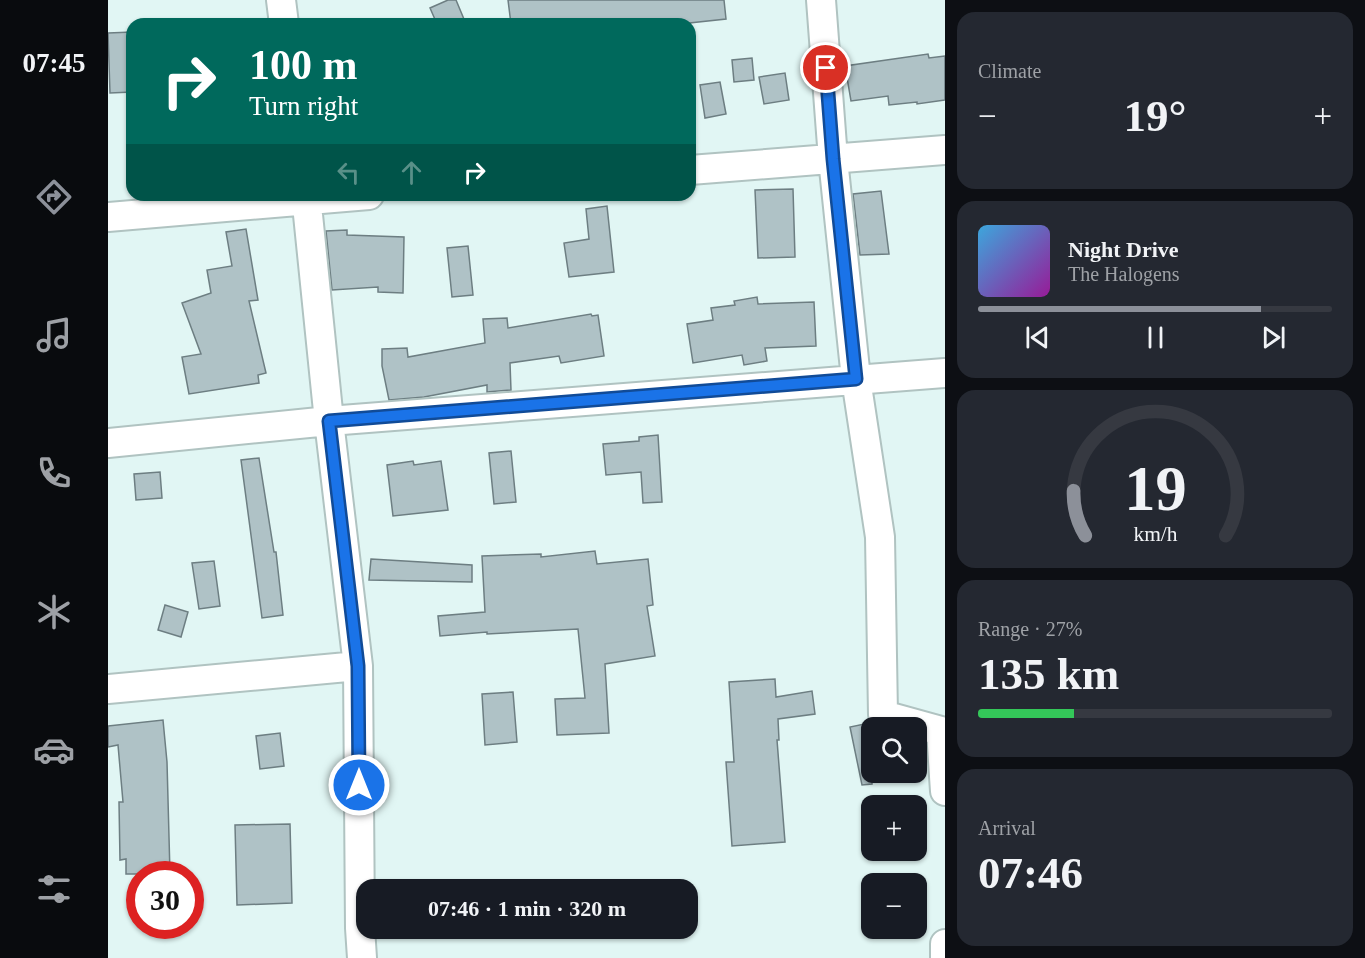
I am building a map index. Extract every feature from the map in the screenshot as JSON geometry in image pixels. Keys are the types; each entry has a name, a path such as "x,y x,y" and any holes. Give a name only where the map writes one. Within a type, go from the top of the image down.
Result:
{"street":[{"path":"281,0 283,18"},
{"path":"821,0 833,159 856,379 880,537 883,715 941,731 945,791"},
{"path":"696,170 945,150"},
{"path":"108,217 267,201"},
{"path":"307,201 329,421 358,666 362,958"},
{"path":"108,443 329,421 945,373"},
{"path":"108,689 358,666"},
{"path":"945,944 945,958"}],"building":[{"path":"448,0 456,0 464,18 434,18 430,8"},
{"path":"508,0 724,0 726,19 696,22 696,18 510,18"},
{"path":"126,32 126,92 110,93 108,33"},
{"path":"928,54 929,58 945,56 945,100 889,105 888,96 851,101 845,66"},
{"path":"752,58 754,80 734,82 732,60"},
{"path":"785,73 789,100 764,104 759,77"},
{"path":"720,82 726,114 705,118 700,85"},
{"path":"793,189 795,257 758,258 755,190"},
{"path":"881,191 889,254 860,255 853,194"},
{"path":"607,206 614,272 569,277 564,243 589,239 586,209"},
{"path":"246,229 258,300 249,301 266,373 258,375 259,383 189,394 182,357 201,354 182,303 211,293 207,270 232,266 226,232"},
{"path":"347,230 347,235 404,237 403,293 378,292 378,287 332,290 326,231"},
{"path":"468,246 473,295 452,297 447,248"},
{"path":"757,297 758,304 814,302 816,346 765,348 767,361 744,365 742,355 693,363 687,324 713,320 711,308 735,305 734,301"},
{"path":"591,314 592,316 598,315 604,356 561,363 559,356 510,363 511,390 487,392 487,385 424,397 389,400 382,366 382,349 407,348 408,357 485,343 483,319 507,318 508,328"},
{"path":"658,435 662,502 643,503 641,472 606,475 603,444 639,441 639,437"},
{"path":"511,451 516,502 494,504 489,453"},
{"path":"259,458 274,552 276,552 283,615 262,618 241,460"},
{"path":"413,461 414,465 441,461 448,510 393,516 387,465"},
{"path":"160,472 162,498 136,500 134,474"},
{"path":"595,551 597,564 648,559 653,605 647,606 655,656 605,664 609,733 557,735 555,699 585,698 578,629 440,636 438,616 485,612 482,556 541,554 541,557"},
{"path":"371,559 472,565 472,582 369,580"},
{"path":"214,561 220,606 199,609 192,563"},
{"path":"165,605 188,612 181,637 158,630"},
{"path":"775,679 776,697 812,691 815,714 778,719 779,740 777,740 785,842 732,846 726,762 734,762 729,682"},
{"path":"513,692 517,742 485,745 482,694"},
{"path":"163,720 167,762 170,861 120,860 119,802 123,802 118,745 108,747 108,726"},
{"path":"861,725 861,780 850,727"},
{"path":"280,733 284,766 260,769 256,736"},
{"path":"290,824 292,903 237,905 235,825"}],"route":[{"path":"359,785 358,666 329,421 856,379 826,68"}]}
